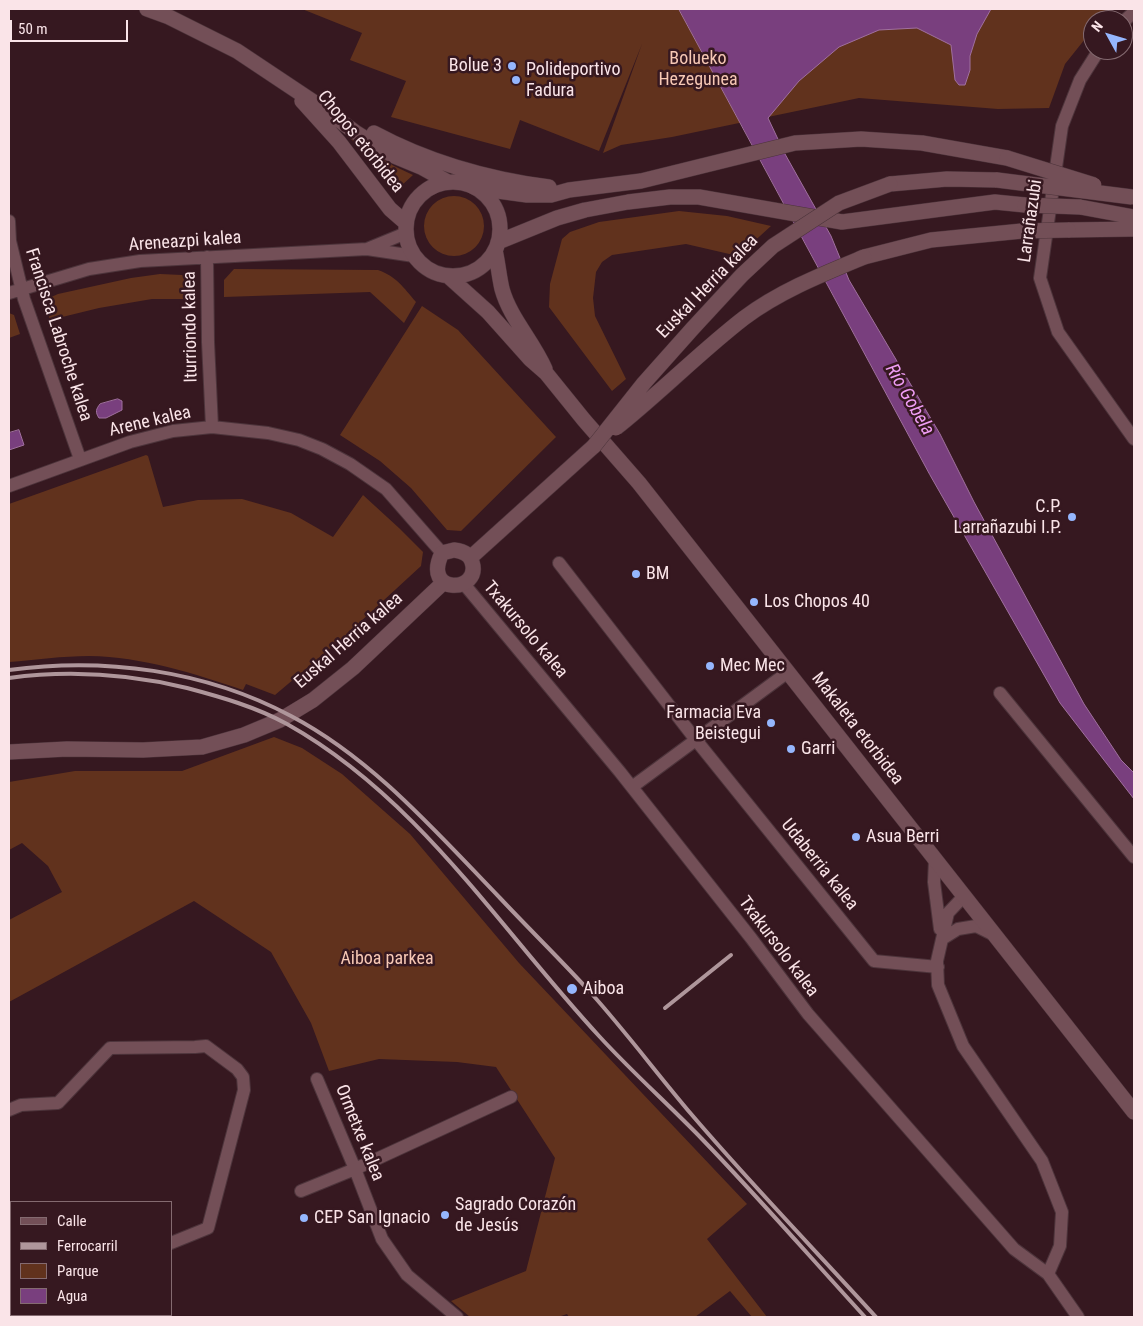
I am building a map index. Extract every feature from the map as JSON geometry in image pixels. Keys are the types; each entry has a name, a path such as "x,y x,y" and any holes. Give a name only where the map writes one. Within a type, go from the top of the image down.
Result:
{"street":[{"path":"147,9 169,17 237,51 377,146 448,182"},
{"name":"Larrañazubi","path":"1093,60 1080,80 1062,126 1040,278 1058,332 1134,439"},
{"path":"286,84 316,94 357,123 422,156 459,169 517,183 569,190"},
{"name":"Chopos etorbidea","path":"286,84 339,142 406,228"},
{"path":"476,188 488,198 497,211 500,226 497,246 489,259 470,273 459,276 435,273 414,256 408,244 406,228 409,211 416,200 425,191 436,185 448,182 463,183 476,188 527,195 551,195 569,190 641,181 795,143 861,139 922,143 1007,158 1133,197"},
{"name":"Euskal Herria kalea","path":"470,558 594,446 644,383 742,275 773,246 840,203 890,184 947,179 996,180 1133,197"},
{"path":"497,246 557,218 585,210 670,197 699,197 842,222 995,202 1080,207 1134,217"},
{"name":"Francisca Labroche kalea","path":"9,221 10,241 21,288 80,459"},
{"name":"Areneazpi kalea","path":"367,249 406,228"},
{"path":"594,446 648,402 745,317 781,294 864,257 931,240 1022,231 1134,229"},
{"name":"Makaleta etorbidea","path":"497,246 502,289 513,313 538,353 546,372"},
{"name":"Areneazpi kalea","path":"9,293 21,288 98,268 140,260 367,249 414,256"},
{"name":"Iturriondo kalea","path":"207,256 208,342 212,427"},
{"name":"Makaleta etorbidea","path":"448,276 488,312 530,359 546,372 584,420 640,483 1134,1112"},
{"name":"Arene kalea","path":"9,486 130,442 173,431 212,427 268,432 299,440 322,449 350,464 386,489 442,553"},
{"path":"460,550 470,558 473,569 469,580 464,584 452,586 438,576 437,564 442,553 460,550"},
{"name":"Udaberria kalea","path":"559,563 696,740 874,961 938,967"},
{"name":"Euskal Herria kalea","path":"9,752 67,749 143,750 202,746 244,735 280,720 313,700 352,668 444,582"},
{"name":"Txakursolo kalea","path":"464,584 632,787 751,938 808,1014 1014,1249 1048,1274 1078,1317"},
{"path":"632,787 788,672"},
{"path":"1000,693 1134,857"},
{"path":"935,859 934,882 942,939"},
{"path":"964,896 948,913 938,967 938,985 963,1046 1042,1161 1062,1212 1060,1246 1048,1274"},
{"path":"942,939 958,929 976,926 994,935"},
{"path":"9,1110 21,1105 58,1103 110,1048 206,1046 237,1069 243,1077 244,1090 208,1228 172,1242"},
{"name":"Ormetxe kalea","path":"317,1079 382,1239 407,1275 457,1317"},
{"path":"301,1190 355,1169 512,1097"}],"green space":[{"name":"Bolueko Hezegunea","path":"302,9 1109,9 1083,10 1083,42 1065,64 1049,108 998,109 859,98 672,137 621,145 603,153 642,44 599,151 520,120 510,149 391,117 406,81 350,60 362,33"},
{"path":"349,137 394,166 413,175 401,186 396,195 370,158"},
{"path":"454,196 470,201 475,205 479,210 484,226 479,242 475,247 470,251 454,256 438,251 433,247 429,242 424,226 429,210 433,205 438,201"},
{"path":"679,211 727,216 771,226 738,256 686,244 612,255 602,262 596,272 593,298 595,316 626,379 612,391 549,307 550,284 562,239 570,232 599,222"},
{"path":"234,269 378,270 395,279 416,302 404,323 370,292 224,297 224,280"},
{"path":"160,274 182,275 188,278 188,299 152,299 99,308 50,320 44,303 47,299 58,294 131,278"},
{"path":"422,306 458,330 556,437 461,531 447,530 411,488 380,461 340,435"},
{"path":"9,313 14,315 20,334 9,338"},
{"path":"146,455 148,456 163,507 198,500 242,499 291,513 333,537 363,495 423,552 421,566 346,635 275,695 246,684 243,690 187,672 129,659 79,656 9,662 9,504"},
{"name":"Aiboa parkea","path":"274,737 302,748 342,774 410,834 519,963 747,1204 707,1239 767,1317 752,1317 730,1291 695,1317 569,1317 567,1314 558,1317 470,1317 451,1301 526,1271 555,1158 496,1067 457,1062 379,1059 329,1071 311,1023 271,952 194,901 9,1002 9,920 62,892 48,866 22,843 9,850 9,782 75,771 182,771"}],"water":[{"name":"Río Gobela","path":"679,9 991,9 977,34 970,56 970,70 965,85 959,85 955,80 951,45 917,28 879,30 839,47 799,81 768,118 785,154 831,236 849,280 940,434 974,502 1084,704 1121,760 1134,773 1134,799 1060,703 930,475"},
{"path":"118,399 122,401 122,410 106,418 99,418 96,411 100,404"},
{"path":"19,430 24,445 9,450 9,433"}],"railway":[{"path":"9,670 81,665 153,671 189,678 258,700 321,733 349,753 402,798 580,981 714,1141 876,1317"},
{"path":"9,678 54,674 98,675 143,679 187,688 263,712 287,724 334,754 377,789 455,867 562,995 599,1036 723,1161 865,1317"},
{"path":"665,1008 731,955"}],"place":[{"name":"Bolue 3","path":"512,66"},
{"name":"Polideportivo Fadura","path":"516,80"},
{"name":"C.P. Larrañazubi I.P.","path":"1072,517"},
{"name":"BM","path":"636,574"},
{"name":"Los Chopos 40","path":"754,602"},
{"name":"Mec Mec","path":"710,666"},
{"name":"Farmacia Eva Beistegui","path":"771,723"},
{"name":"Garri","path":"791,749"},
{"name":"Asua Berri","path":"856,837"},
{"name":"Aiboa","path":"572,989"},
{"name":"Sagrado Corazón de Jesús","path":"445,1215"},
{"name":"CEP San Ignacio","path":"304,1218"}]}
